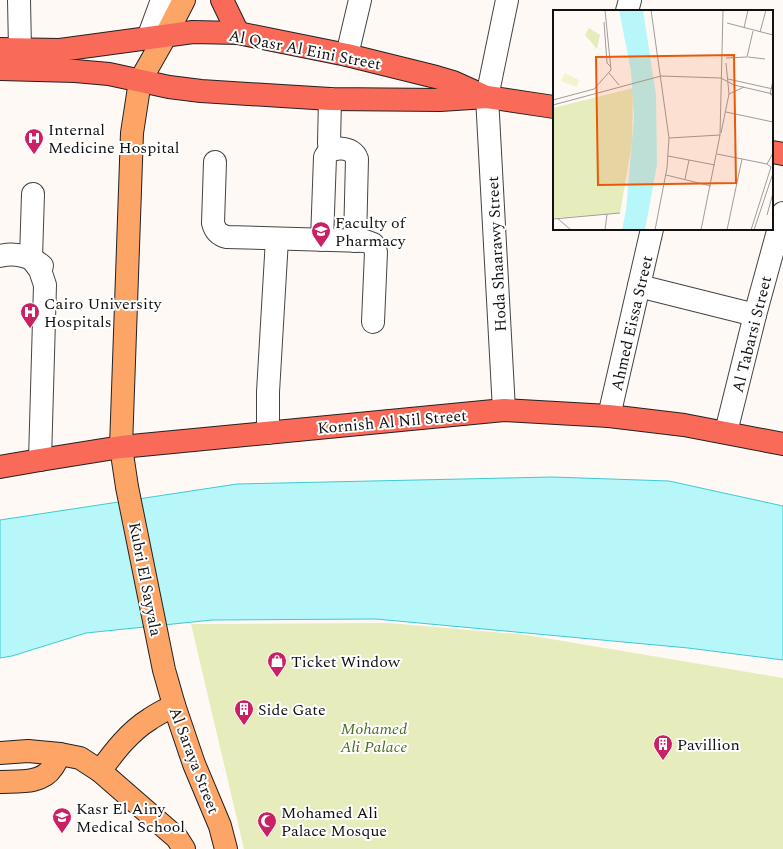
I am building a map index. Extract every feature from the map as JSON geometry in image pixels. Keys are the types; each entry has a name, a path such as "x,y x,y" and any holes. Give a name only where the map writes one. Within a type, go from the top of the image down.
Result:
{"highway":[{"path":"222,0 238,33"},
{"name":"Al Qasr Al Eini Street","path":"10,49 60,50 193,32 238,33 347,55 442,79 487,97"},
{"name":"Al Qasr Al Eini Street","path":"0,69 75,70 109,74 169,87 201,91 336,99 440,100 487,97 553,107"},
{"path":"773,152 783,154"},
{"name":"Kornish Al Nil Street","path":"0,467 121,448 504,410 609,416 684,425 783,444"}],"main road":[{"path":"140,81 158,36 184,0"},
{"name":"Kubri El Sayyala","path":"140,81 132,133 121,448 127,487 164,670"},
{"name":"Al Saraya Street","path":"164,670 174,706 194,764 220,826 226,849"},
{"path":"100,771 130,734 149,720 174,706"},
{"path":"0,753 28,751 60,754 80,758 100,771 177,838 184,849"},
{"path":"0,782 34,780 42,778 52,770 60,754"}],"street":[{"path":"10,49 19,0"},
{"path":"158,36 162,0"},
{"path":"347,55 360,0"},
{"name":"Hoda Shaarawy Street","path":"504,410 487,97 506,0"},
{"path":"627,10 630,0"},
{"path":"335,150 336,99"},
{"path":"322,240 325,157 335,150 351,150 354,152 357,159 355,241"},
{"path":"215,162 213,223 219,234 228,237 369,242 375,248 373,322"},
{"path":"31,258 33,194"},
{"name":"Al Tabarsi Street","path":"726,432 783,213"},
{"name":"Ahmed Eissa Street","path":"609,416 652,230"},
{"path":"268,433 268,392 277,239"},
{"path":"0,256 20,255 31,258 40,270 45,285 44,459"},
{"path":"639,286 756,314"}],"green space":[{"name":"Mohamed Ali Palace","path":"389,623 527,635 783,678 783,849 244,849 191,624"}],"water":[{"path":"552,477 669,481 783,506 783,660 688,648 376,619 212,620 86,633 12,656 0,658 0,520 237,484"}],"place":[{"name":"Internal Medicine Hospital","path":"34,155"},
{"name":"Faculty of Pharmacy","path":"321,248"},
{"name":"Cairo University Hospitals","path":"30,329"},
{"name":"Ticket Window","path":"277,678"},
{"name":"Side Gate","path":"244,726"},
{"name":"Pavillion","path":"663,761"},
{"name":"Kasr El Ainy Medical School","path":"62,834"},
{"name":"Mohamed Ali Palace Mosque","path":"267,838"}]}
